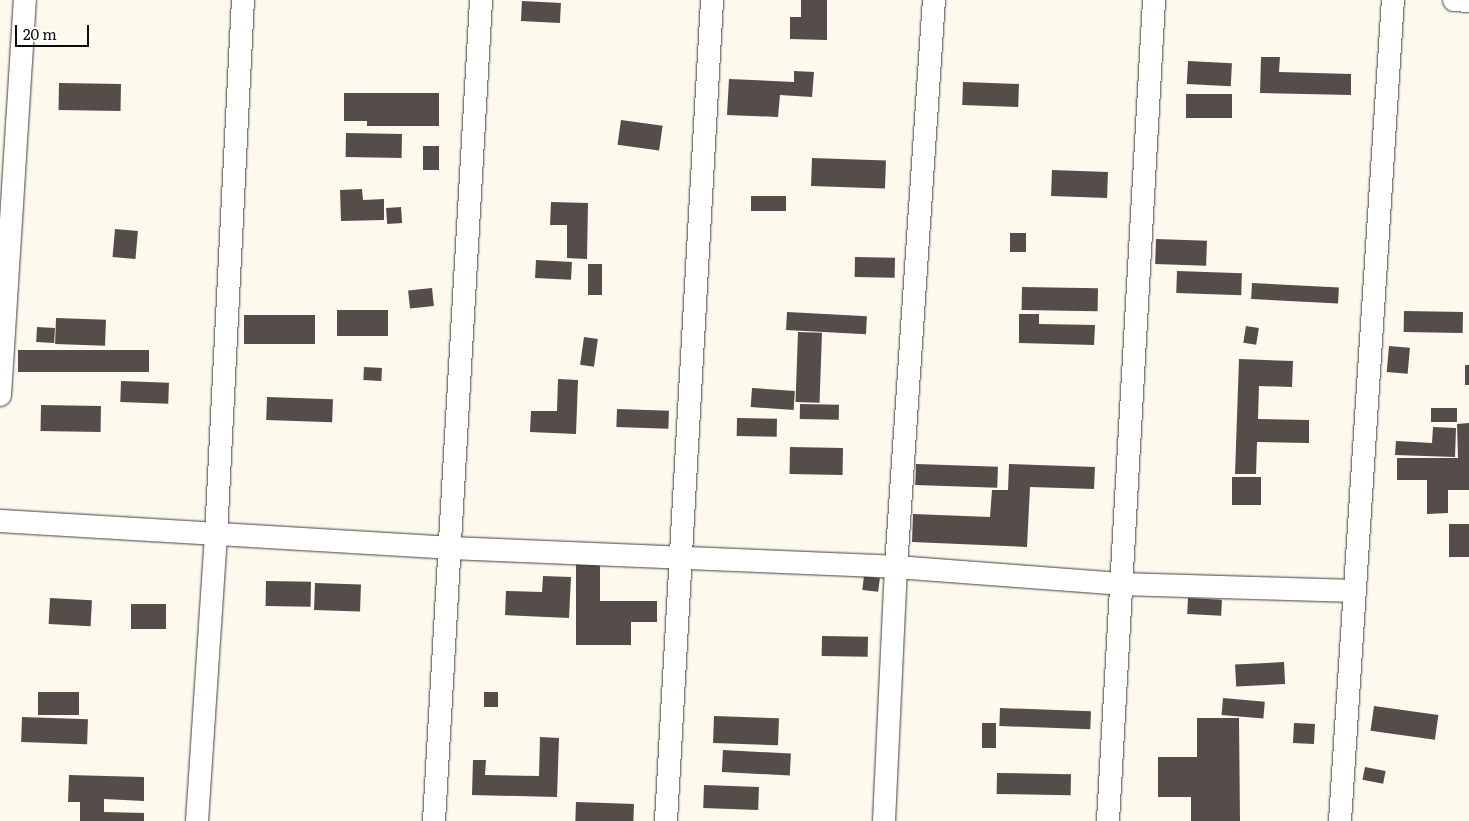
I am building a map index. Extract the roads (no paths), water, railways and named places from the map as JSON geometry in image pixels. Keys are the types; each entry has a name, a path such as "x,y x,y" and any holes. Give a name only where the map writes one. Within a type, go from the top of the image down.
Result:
{"street":[{"path":"0,394 25,0"},
{"path":"197,821 216,536 243,0"},
{"path":"434,821 481,0"},
{"path":"666,821 712,0"},
{"path":"884,821 896,567 934,0"},
{"path":"1108,821 1154,0"},
{"path":"1340,821 1393,0"},
{"path":"1454,0 1469,1"},
{"path":"0,521 216,536 681,559 896,567 1120,584 1355,591"}]}
